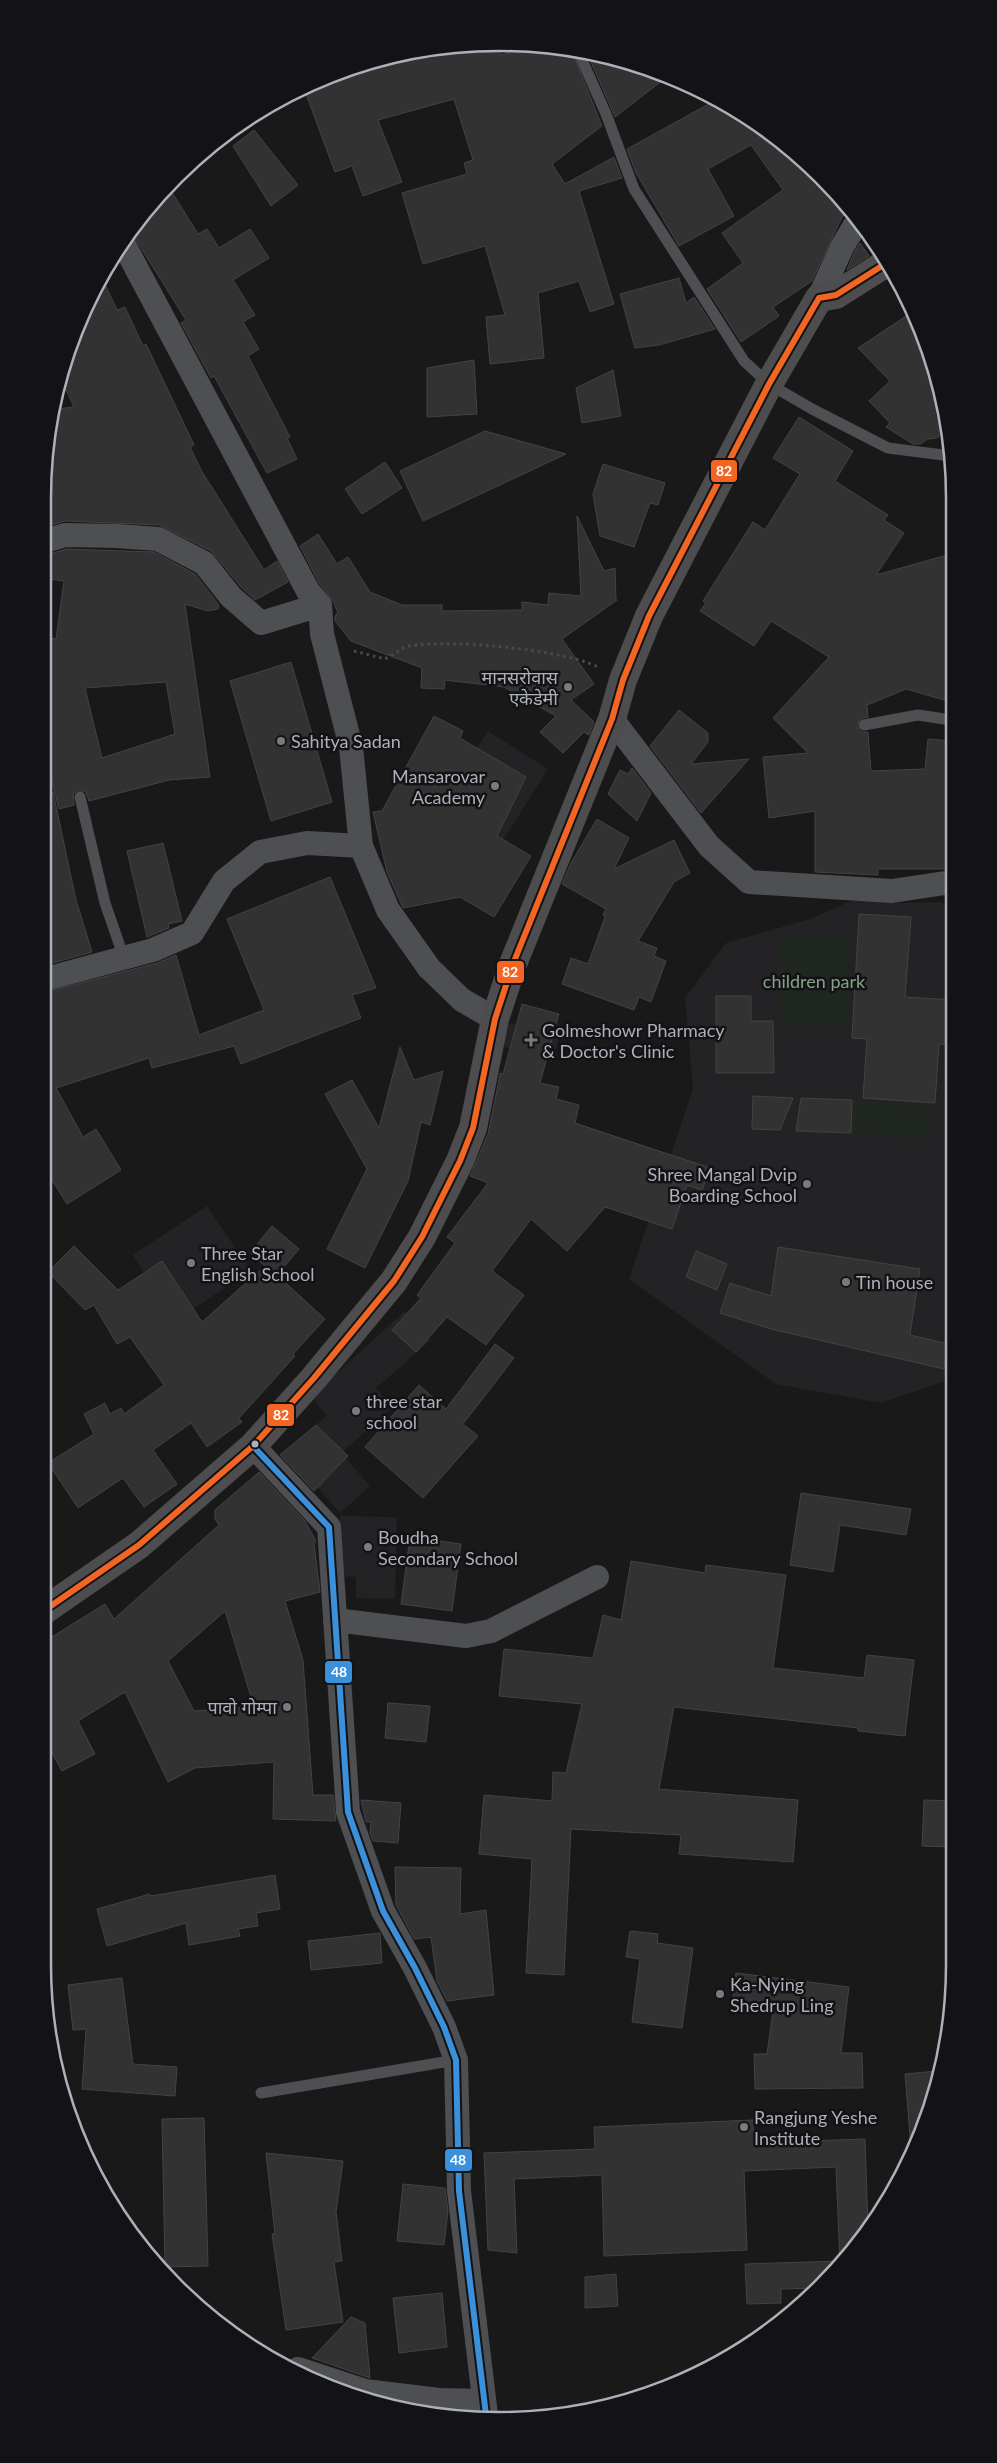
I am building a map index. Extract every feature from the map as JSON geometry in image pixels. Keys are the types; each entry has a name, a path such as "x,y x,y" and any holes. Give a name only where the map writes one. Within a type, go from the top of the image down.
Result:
{"main road":[{"path":"51,1606 139,1545 253,1446 314,1378 394,1281 422,1238 460,1161 473,1128 495,1019 513,964 612,719 623,680 648,616 769,384 820,298 836,295 881,267"}],"street":[{"path":"820,298 842,247 854,228"},
{"path":"127,250 308,591 320,604 323,638 351,747 361,846 388,910 429,968 462,1000 495,1019"},
{"path":"51,539 65,535 158,539 204,563 231,597 261,623 320,604"},
{"path":"612,719 709,846 748,882 892,891 946,883"},
{"path":"51,978 153,950 192,933 224,881 260,852 308,843 361,846"},
{"path":"253,1446 329,1527 348,1812 384,1910 444,2027 456,2060 459,2191 485,2408 366,2391 338,2382"},
{"path":"335,1620 466,1636 491,1630 597,1577"}],"lane":[{"path":"582,59 606,114 634,189 744,361 769,384 812,409 888,448 944,455"},
{"path":"864,725 918,715 946,719"},
{"path":"80,797 105,903 124,958"},
{"path":"261,2093 456,2060"}],"path":[{"path":"323,638 362,655 386,658 408,646 454,644 496,646 554,654 594,666 623,680"}],"shaded area":[{"name":"Mansarovar Academy","path":"488,731 548,769 502,842 441,803"},
{"name":"Shree Mangal Dvip Boarding School","path":"853,900 903,903 940,902 946,904 946,1381 881,1403 776,1384 629,1279 693,1089 685,998 726,943 810,919"},
{"name":"Golmeshowr Pharmacy & Doctor's Clinic","path":"509,1023 560,1035 552,1062 502,1046"},
{"name":"Three Star English School","path":"207,1206 251,1271 173,1322 133,1255"},
{"name":"three star school","path":"405,1311 431,1340 376,1388 393,1407 341,1453 370,1486 340,1513 286,1452 327,1415 311,1397"},
{"name":"Boudha Secondary School","path":"340,1516 397,1517 395,1599 356,1598 356,1577 338,1576"}],"green space":[{"name":"children park","path":"848,936 850,1024 781,1026 778,938"},
{"path":"852,1100 931,1107 929,1138 850,1133"}],"building":[{"path":"498,51 500,51 501,55 514,52 528,52 575,58 602,126 552,164 565,184 614,157 622,178 579,191 614,304 590,312 579,281 538,293 544,358 490,364 486,317 505,315 485,246 423,264 402,193 467,174 464,163 473,160 454,99 378,120 402,182 363,196 352,166 335,172 306,95 383,66 440,55"},
{"path":"590,61 614,66 661,82 615,117"},
{"path":"709,104 771,144 815,182 844,215 812,281 773,307 779,316 741,342 707,289 743,263 722,233 783,190 751,145 708,169 734,216 679,246 636,173 627,149"},
{"path":"254,130 298,185 271,206 233,146"},
{"path":"172,193 198,234 207,229 219,248 250,229 269,258 233,280 255,315 243,322 259,349 248,356 290,437 287,438 297,459 267,473 214,376 211,378 181,323 186,320 135,239"},
{"path":"860,243 869,256 847,270 854,253"},
{"path":"679,278 686,303 694,297 715,329 659,345 635,348 620,294"},
{"path":"105,285 117,310 125,307 143,346 146,344 194,445 190,447 201,470 264,570 277,561 288,582 255,600 241,587 211,551 159,525 65,521 51,525 52,469 60,411 61,409 74,407 65,388 66,383 85,327"},
{"path":"907,316 931,383 941,434 937,438 928,439 920,444 913,444 886,427 890,423 869,401 890,381 858,348"},
{"path":"474,360 477,414 427,417 427,368"},
{"path":"613,370 621,416 582,423 576,388"},
{"path":"799,417 853,451 835,481 888,515 884,520 904,533 876,575 946,555 946,701 906,689 867,705 868,717 860,719 857,726 861,732 868,732 871,771 925,769 928,739 946,741 946,869 878,869 878,875 815,872 815,811 769,818 763,757 808,753 773,718 829,657 771,621 754,646 700,611 706,603 703,601 753,522 765,530 800,474 773,458"},
{"path":"485,431 566,454 423,521 400,471"},
{"path":"385,462 402,488 362,514 345,489"},
{"path":"603,464 665,483 658,505 650,503 634,547 600,536 593,494"},
{"path":"577,516 604,571 615,568 617,600 562,639 594,684 571,700 594,722 589,735 584,732 563,753 540,732 556,716 504,687 445,680 444,689 421,688 422,668 351,641 335,621 335,616 338,613 333,601 319,583 300,546 318,534 337,564 348,557 370,592 402,605 442,605 442,611 522,610 522,602 548,605 549,593 581,596"},
{"path":"67,549 154,552 195,574 219,605 218,609 208,611 185,604 210,777 169,780 89,801 86,792 79,790 73,794 74,805 59,809 51,778 51,638 56,639 64,581 51,579 51,553","holes":["166,682 175,734 102,758 85,688"]},
{"name":"Sahitya Sadan","path":"291,662 332,802 271,821 230,681"},
{"path":"679,710 708,733 708,742 691,764 749,759 701,813 650,746"},
{"path":"434,716 463,731 460,738 526,777 497,836 531,856 494,917 460,897 403,908 387,872 373,812 382,811"},
{"path":"632,768 651,793 637,821 608,794 620,770 628,774"},
{"path":"51,792 53,792 76,900 92,952 51,963"},
{"path":"597,819 629,838 614,869 674,840 690,873 674,882 638,941 657,948 654,956 666,961 651,1002 639,997 634,1010 562,984 571,958 588,964 605,917 603,915 606,909 562,884 571,863"},
{"path":"163,843 182,921 168,924 169,928 147,937 127,851"},
{"path":"330,877 376,988 352,995 361,1018 241,1064 234,1046 152,1068 149,1058 56,1088 83,1137 96,1129 121,1170 67,1204 51,1178 51,991 157,963 176,955 199,1035 264,1010 227,919"},
{"path":"859,914 911,917 905,997 946,1000 946,1044 939,1044 935,1103 863,1098 867,1039 852,1038"},
{"path":"716,996 751,996 751,1021 773,1021 774,1073 716,1073"},
{"path":"522,1004 559,1014 540,1083 559,1087 556,1099 579,1105 575,1123 710,1168 702,1190 687,1185 672,1229 605,1207 567,1251 531,1219 492,1271 524,1295 486,1345 447,1317 416,1352 392,1330 421,1298 417,1295 455,1243 447,1237 488,1183 470,1176 488,1134 500,1073 503,1074"},
{"path":"400,1047 414,1080 443,1071 430,1125 421,1122 408,1181 365,1268 327,1249 367,1169 325,1094 352,1080 379,1128"},
{"path":"753,1096 793,1098 780,1130 752,1129"},
{"path":"801,1098 852,1100 851,1133 796,1131"},
{"path":"272,1226 299,1249 277,1275 325,1319 293,1354 295,1356 239,1418 242,1422 207,1447 191,1423 153,1450 177,1484 144,1507 123,1478 78,1508 51,1468 51,1461 94,1434 84,1414 105,1403 110,1414 121,1408 124,1414 164,1385 130,1337 117,1344 94,1305 85,1310 51,1275 51,1269 74,1246 118,1290 162,1261 202,1322 265,1266 250,1253"},
{"path":"778,1247 920,1269 910,1335 946,1344 944,1369 771,1329 720,1313 730,1283 771,1296"},
{"path":"696,1251 727,1264 717,1290 686,1277"},
{"path":"495,1344 514,1358 463,1424 478,1436 423,1498 365,1447 419,1385 446,1409"},
{"path":"316,1425 348,1456 314,1491 280,1455"},
{"path":"259,1472 305,1521 316,1541 314,1544 320,1592 285,1601 303,1660 313,1795 333,1795 336,1821 273,1819 274,1762 195,1768 168,1782 125,1692 78,1721 95,1754 62,1771 51,1751 51,1637 105,1604 114,1619 219,1525 215,1519 215,1510","holes":["225,1611 254,1707 194,1711 168,1661"]},
{"path":"801,1493 911,1509 906,1535 840,1525 833,1572 790,1565"},
{"path":"410,1537 461,1544 452,1611 401,1604"},
{"path":"631,1561 705,1573 706,1565 786,1575 773,1668 864,1678 867,1655 914,1660 905,1736 858,1731 858,1728 674,1707 659,1789 798,1800 793,1862 679,1854 681,1835 571,1829 564,1975 526,1973 532,1859 479,1854 484,1795 552,1801 553,1772 566,1773 582,1704 499,1696 504,1649 593,1658 603,1615 621,1620"},
{"path":"388,1703 430,1706 426,1742 385,1738"},
{"path":"361,1800 401,1803 398,1843 373,1841 370,1833 371,1822 366,1822"},
{"path":"924,1800 946,1801 946,1847 922,1846"},
{"path":"395,1867 461,1868 460,1914 486,1910 494,1995 447,2001 437,1981 431,1937 414,1939 396,1905"},
{"path":"275,1875 280,1909 256,1913 258,1926 238,1929 240,1936 189,1945 186,1923 107,1946 97,1909 150,1894 151,1896"},
{"path":"630,1931 658,1934 657,1943 693,1948 682,2028 632,2022 640,1959 626,1957"},
{"path":"380,1933 382,1963 311,1970 308,1941"},
{"path":"736,1973 849,1987 841,2053 862,2053 863,2088 755,2089 754,2054 767,2054 773,2011 732,2006"},
{"path":"122,1978 133,2064 177,2067 175,2096 82,2089 86,2029 73,2030 68,1985"},
{"name":"Rangjung Yeshe Institute","path":"933,2071 910,2140 905,2074"},
{"path":"204,2118 208,2266 169,2267 165,2262 162,2119"},
{"path":"753,2120 754,2143 865,2139 868,2216 840,2253 836,2167 744,2171 747,2250 604,2256 602,2175 514,2179 517,2253 488,2250 484,2153 595,2149 594,2127"},
{"path":"266,2153 343,2161 336,2212 342,2261 334,2262 343,2322 286,2330 272,2234 275,2234"},
{"path":"403,2184 445,2188 448,2211 444,2245 397,2241"},
{"path":"833,2261 807,2288 781,2289 781,2303 747,2304 745,2264"},
{"path":"616,2274 618,2306 585,2308 585,2277"},
{"path":"442,2293 447,2347 399,2353 393,2298"},
{"path":"351,2317 365,2323 370,2378 312,2358"}],"transit line":[{"name":"82","path":"51,1606 139,1545 253,1446 314,1378 394,1281 422,1237 460,1161 473,1128 495,1019 513,964 612,719 623,680 649,616 769,384 819,298 836,295 881,267"},
{"name":"48","path":"253,1446 329,1527 348,1812 383,1911 415,1968 444,2027 456,2060 459,2191 486,2412"}],"place":[{"name":"मानसरोवास एकेडेमी","path":"568,687"},
{"name":"Sahitya Sadan","path":"281,741"},
{"name":"Mansarovar Academy","path":"495,786"},
{"name":"Golmeshowr Pharmacy & Doctor's Clinic","path":"531,1040"},
{"name":"Shree Mangal Dvip Boarding School","path":"807,1184"},
{"name":"Three Star English School","path":"191,1263"},
{"name":"Tin house","path":"846,1282"},
{"name":"three star school","path":"356,1411"},
{"name":"Boudha Secondary School","path":"368,1547"},
{"name":"पावो गोम्पा","path":"287,1707"},
{"name":"Ka-Nying Shedrup Ling","path":"720,1994"},
{"name":"Rangjung Yeshe Institute","path":"744,2127"}]}
